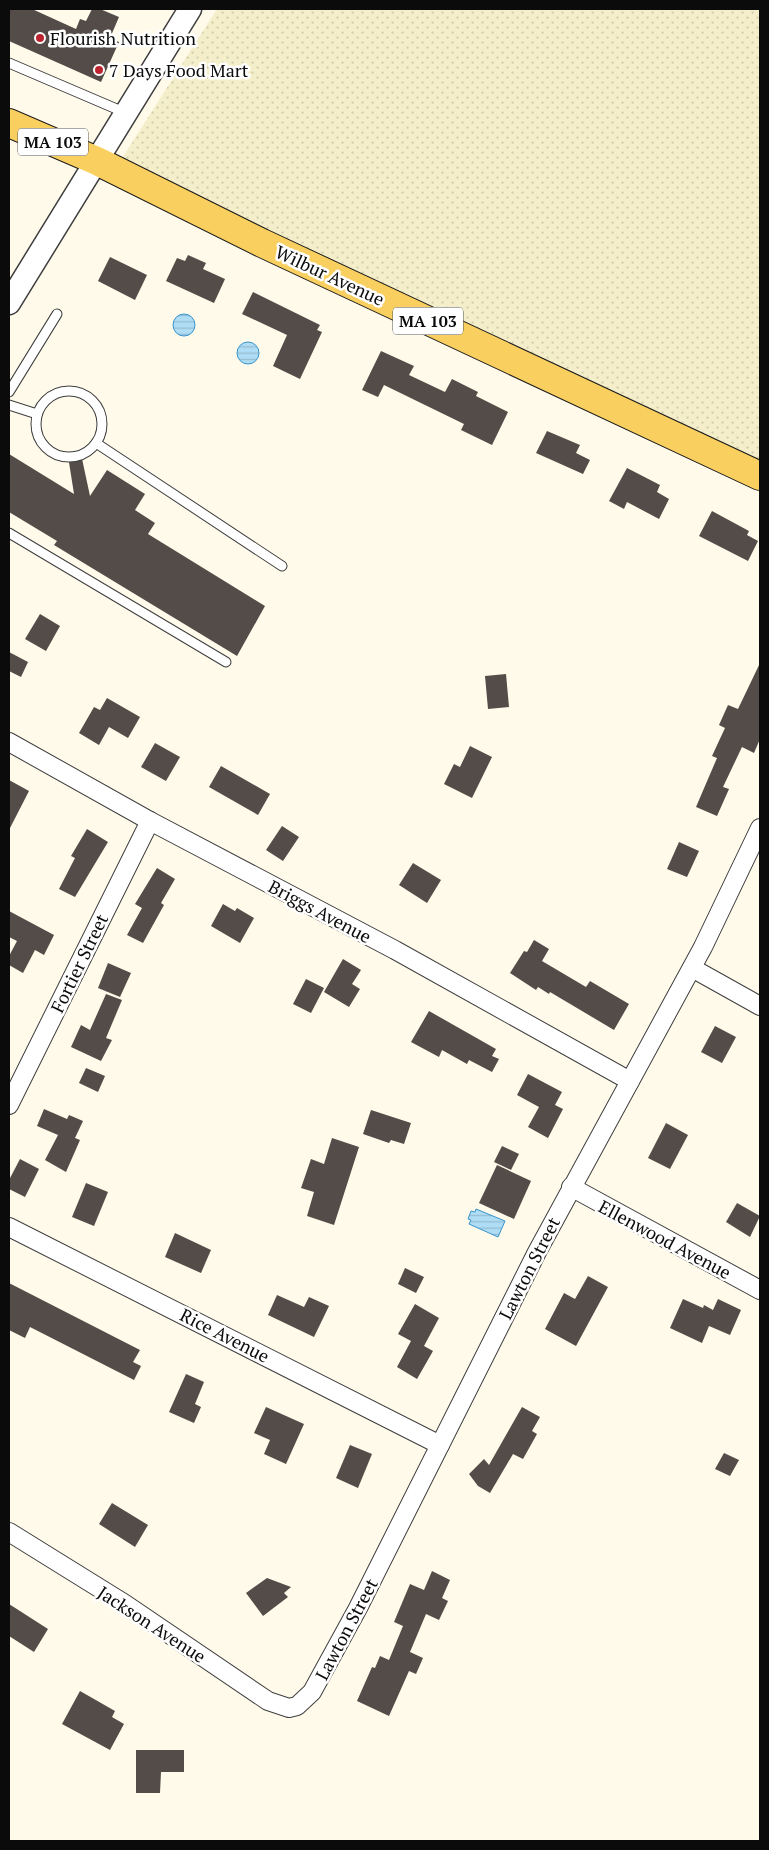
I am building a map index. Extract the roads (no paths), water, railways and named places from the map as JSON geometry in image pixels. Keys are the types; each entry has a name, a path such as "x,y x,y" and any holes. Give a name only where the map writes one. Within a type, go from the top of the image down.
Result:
{"main road":[{"name":"Wilbur Avenue","path":"9,123 97,162 262,243 760,476"}],"street":[{"path":"9,303 190,9"},
{"name":"Briggs Avenue","path":"9,742 150,821 402,955 630,1081"},
{"name":"Fortier Street","path":"9,1105 150,821"},
{"name":"Lawton Street","path":"297,1706 312,1692 335,1650 571,1188 692,968 760,828"},
{"path":"692,968 760,1006"},
{"name":"Ellenwood Avenue","path":"571,1188 760,1290"},
{"name":"Rice Avenue","path":"9,1227 440,1445"},
{"name":"Jackson Avenue","path":"9,1532 124,1604 268,1701 289,1708 297,1706"}],"lane":[{"path":"9,63 127,114"},
{"path":"9,392 57,314"},
{"path":"74,391 84,394 91,399 101,415 100,434 96,443 82,455 72,457 54,454 40,441 36,432 37,414 41,405 55,393 74,391"},
{"path":"9,405 37,414"},
{"path":"96,443 282,566"},
{"path":"9,533 226,662"}],"water":[{"path":"184,314 192,317 195,325 192,333 184,336 176,333 173,325 176,317"},
{"path":"248,342 256,345 259,353 256,361 248,364 240,361 237,353 240,345"},
{"path":"476,1209 505,1221 498,1237 469,1224 471,1220 468,1219 471,1211 475,1212"}],"place":[{"name":"Flourish Nutrition","path":"40,38"},
{"name":"7 Days Food Mart","path":"99,70"}]}
